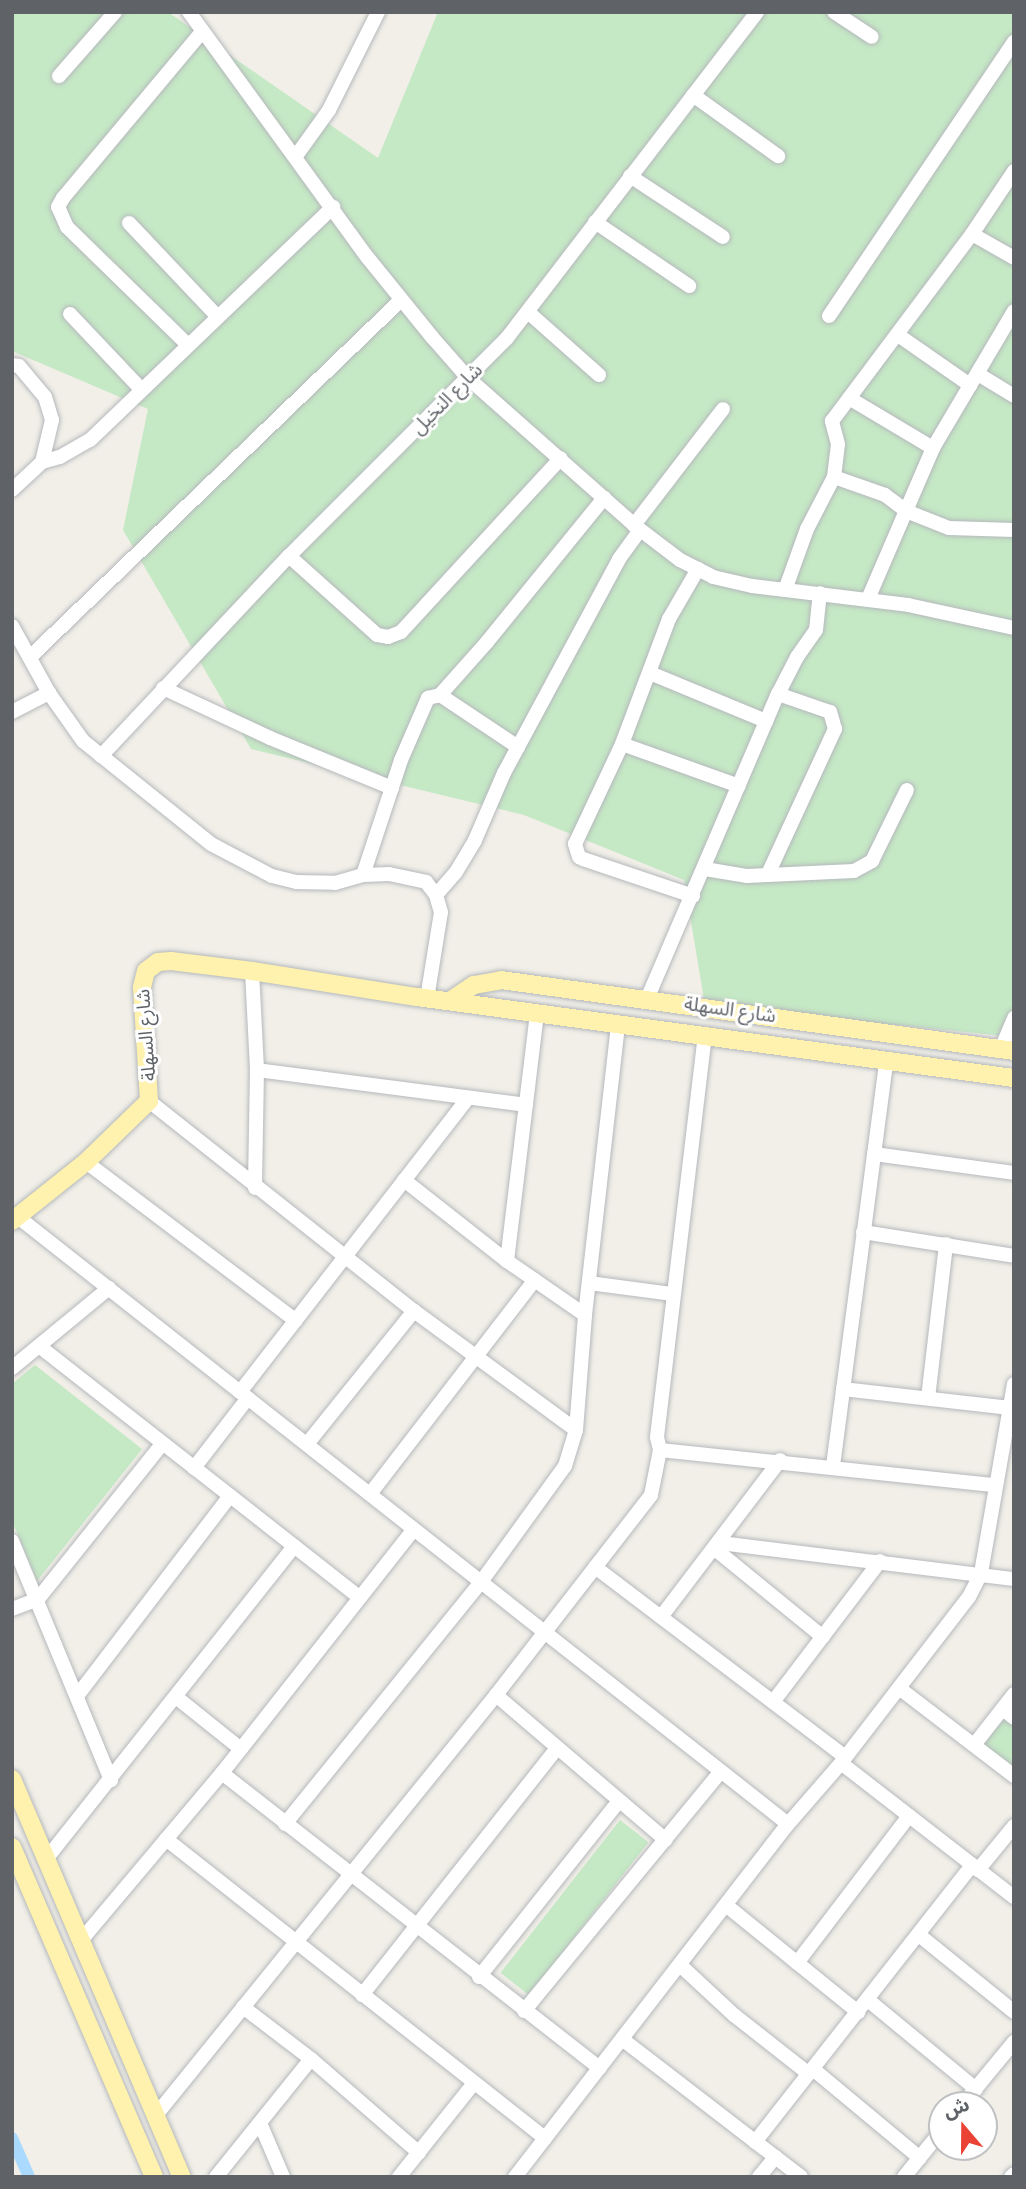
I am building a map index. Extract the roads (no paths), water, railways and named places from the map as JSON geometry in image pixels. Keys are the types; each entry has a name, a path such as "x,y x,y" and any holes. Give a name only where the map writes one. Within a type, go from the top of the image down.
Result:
{"main road":[{"name":"شارع السهلة","path":"15,1219 86,1161 149,1101 142,987 146,971 158,962 172,961 252,971 618,1025 1014,1078"},
{"name":"شارع السهلة","path":"450,1001 474,985 501,980 1007,1050"},
{"path":"14,1784 83,1938 182,2177"},
{"path":"12,1847 154,2177"}],"street":[{"path":"60,76 115,12"},
{"path":"189,12 401,300 468,378 637,527 680,560 713,577 752,586 868,599 1012,624"},
{"path":"296,156 329,110 378,12"},
{"name":"شارع النخيل","path":"101,756 289,556 468,378 528,312 757,12"},
{"path":"834,12 872,37"},
{"path":"188,345 67,227 58,207 202,32"},
{"path":"829,316 1014,42"},
{"path":"693,95 778,156"},
{"path":"785,590 807,529 834,477 838,444 832,421 972,234 1014,171"},
{"path":"630,176 723,237"},
{"path":"12,490 43,462 60,457 90,440 333,207"},
{"path":"595,222 689,286"},
{"path":"129,223 218,317"},
{"path":"972,234 1014,258"},
{"path":"30,657 401,300"},
{"path":"528,312 599,375"},
{"path":"868,599 933,447 1014,312"},
{"path":"70,314 141,389"},
{"path":"898,335 974,379 1014,396"},
{"path":"12,365 19,366 45,397 52,420 43,462"},
{"path":"849,398 933,447"},
{"path":"436,895 456,872 475,841 518,747 637,527 723,409"},
{"path":"289,556 377,635 388,637 401,632 561,458"},
{"path":"834,477 885,495 906,511 949,528 1014,530"},
{"path":"363,875 392,788 428,698 440,695 604,498"},
{"path":"693,896 579,856 575,844 622,744 669,619 698,569"},
{"path":"647,999 778,694 797,657 816,630 820,593"},
{"path":"12,626 49,693 76,733 211,844 251,867 296,882 335,883 363,875 413,877 426,882 436,895 441,912 427,998"},
{"path":"650,673 766,721"},
{"path":"163,688 271,738 392,788"},
{"path":"12,712 49,693"},
{"path":"768,874 835,729 830,712 778,694"},
{"path":"440,695 518,747"},
{"path":"622,744 739,786"},
{"path":"705,869 747,876 854,871 868,864 907,790"},
{"path":"252,971 257,1070 255,1188"},
{"path":"508,1261 537,1012"},
{"path":"1007,1050 1014,1018"},
{"path":"285,1824 481,1582 565,1466 576,1430 585,1315 618,1025"},
{"path":"156,2115 496,1695 651,1495 660,1450 657,1437 705,1037"},
{"path":"833,1466 886,1062"},
{"path":"257,1070 526,1105"},
{"path":"194,1468 296,1321 468,1098"},
{"path":"149,1101 255,1188 348,1256 414,1311 576,1430"},
{"path":"874,1154 1014,1173"},
{"path":"86,1161 296,1321"},
{"path":"404,1180 508,1261 585,1315"},
{"path":"15,1219 108,1288 788,1824"},
{"path":"863,1232 1014,1256"},
{"path":"928,1398 946,1244"},
{"path":"370,1494 535,1280"},
{"path":"589,1283 673,1294"},
{"path":"12,1368 108,1288"},
{"path":"307,1444 414,1311"},
{"path":"38,1346 359,1597"},
{"path":"515,2177 788,1824 843,1760 969,1597 981,1573 1014,1384"},
{"path":"843,1388 1010,1408"},
{"path":"12,1609 38,1599 162,1444"},
{"path":"660,1450 780,1460 995,1485"},
{"path":"661,1617 780,1460"},
{"path":"77,1696 230,1496"},
{"path":"83,1938 222,1773 414,1529"},
{"path":"12,1541 111,1780"},
{"path":"47,1858 294,1546"},
{"path":"717,1546 880,1561 1014,1579"},
{"path":"717,1546 823,1637"},
{"path":"773,1702 880,1561"},
{"path":"595,1567 773,1702 909,1816 1014,1898"},
{"path":"899,1688 1014,1776"},
{"path":"974,1745 1008,1713 1014,1694"},
{"path":"496,1695 666,1840"},
{"path":"176,1697 241,1749"},
{"path":"362,1995 557,1748"},
{"path":"524,2011 721,1771"},
{"path":"222,1773 416,1928 599,2068"},
{"path":"480,1977 620,1801"},
{"path":"797,1963 909,1816"},
{"path":"755,2142 919,1935 975,1867 1014,1826"},
{"path":"166,1839 545,2138"},
{"path":"727,1906 858,2012"},
{"path":"919,1935 1014,2012"},
{"path":"680,1965 733,2015 811,2072 920,2158"},
{"path":"868,2000 976,2089 1014,2042"},
{"path":"243,2007 311,2059 419,2153"},
{"path":"622,2039 801,2177"},
{"path":"216,2177 311,2059"},
{"path":"399,2177 474,2083"},
{"path":"260,2123 283,2177"},
{"path":"904,2177 928,2148"},
{"path":"760,2177 775,2157"}],"waterway":[{"path":"12,2138 29,2177"}]}
